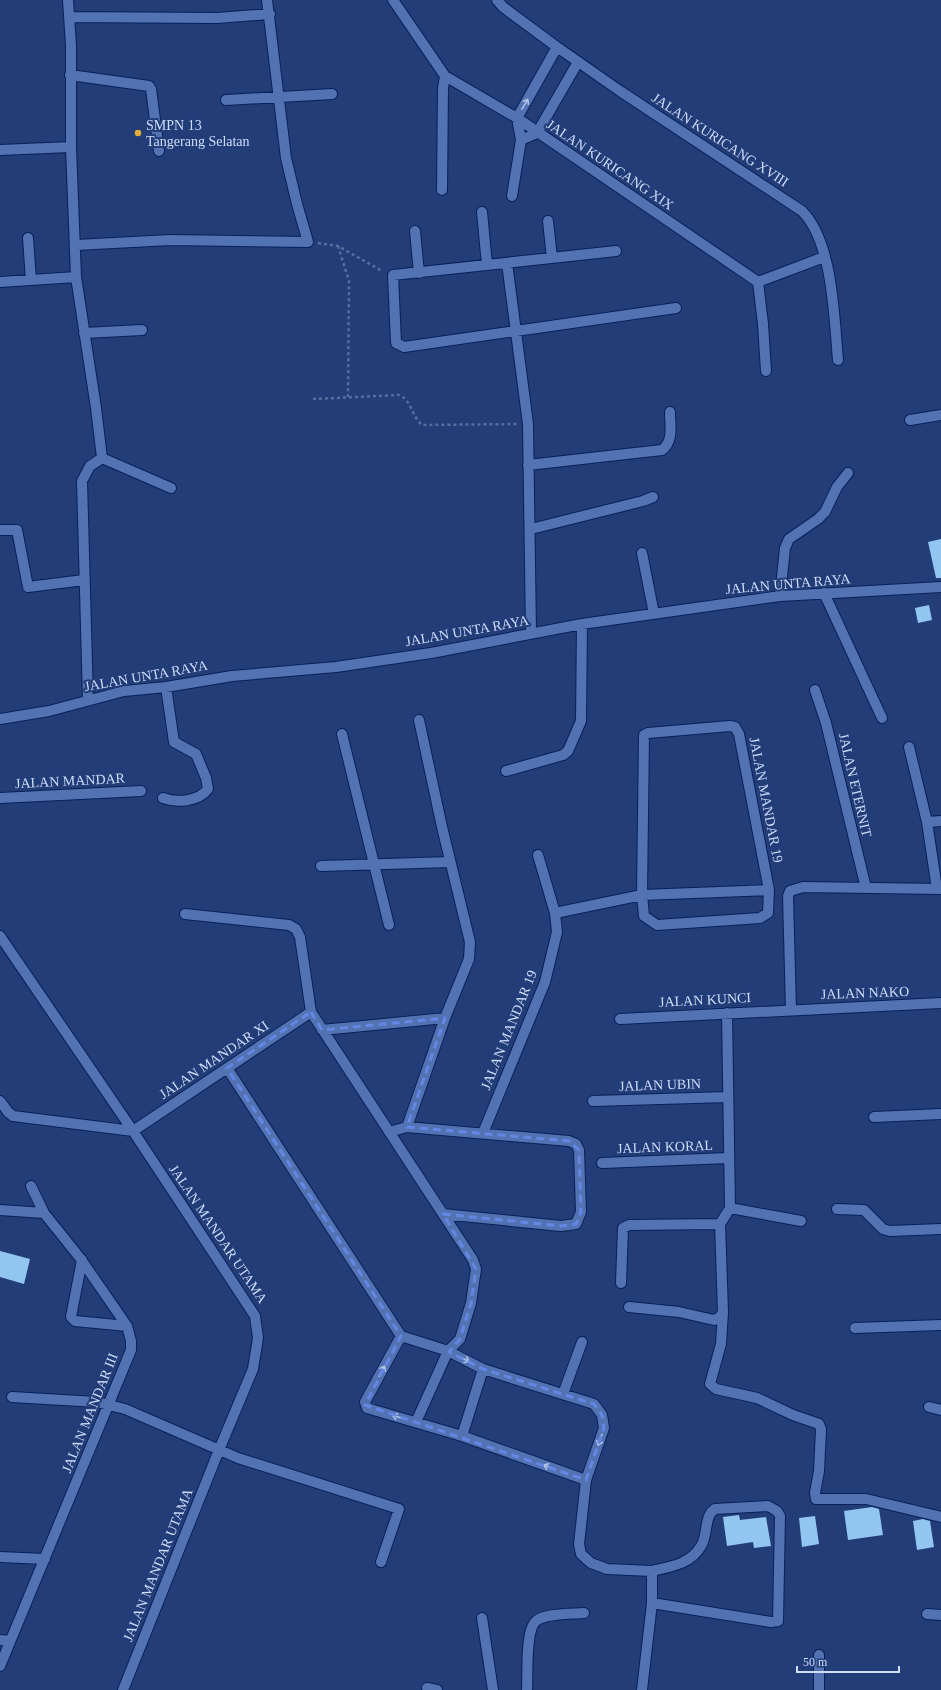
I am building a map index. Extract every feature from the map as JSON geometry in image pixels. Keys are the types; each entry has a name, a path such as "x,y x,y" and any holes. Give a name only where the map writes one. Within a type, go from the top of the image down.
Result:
{"street":[{"path":"68,0 71,46 71,147 76,245 76,277 102,458"},
{"path":"76,245 170,240 308,242 286,158 270,14 267,0"},
{"name":"JALAN KURICANG XIX","path":"393,0 445,76 517,118 758,282"},
{"name":"JALAN KURICANG XVIII","path":"497,0 503,7 578,62 802,211 810,219 816,229 831,285 838,360"},
{"path":"69,17 218,18 270,14"},
{"path":"512,196 521,140 517,118 557,47"},
{"path":"521,140 537,133 578,62"},
{"path":"70,75 148,86 150,89 159,151"},
{"path":"442,190 443,88 445,76"},
{"path":"226,100 332,94"},
{"path":"0,150 71,147"},
{"path":"482,212 487,265"},
{"path":"548,221 552,258"},
{"path":"415,231 420,272"},
{"path":"28,238 31,280"},
{"path":"616,251 393,276 396,343 400,346 516,332 676,308"},
{"path":"766,371 763,324 758,282 824,257"},
{"path":"507,263 528,424 531,529 531,634"},
{"path":"0,282 76,277"},
{"path":"84,333 142,330"},
{"path":"528,465 662,450 666,446 671,436 670,412"},
{"path":"910,420 941,415"},
{"path":"102,458 171,488"},
{"path":"88,700 82,481 90,466 102,458"},
{"path":"780,596 785,548 789,539 818,519 825,512 838,487 848,473"},
{"path":"531,529 639,502 653,496"},
{"path":"0,530 17,530 28,587 84,580"},
{"path":"642,553 654,614"},
{"name":"JALAN UNTA RAYA","path":"0,720 48,711 124,691 166,687 232,676 336,666 424,654 582,624 780,596 941,587"},
{"path":"824,593 882,718"},
{"path":"506,771 563,755 568,751 581,720 582,624"},
{"path":"162,798 174,802 186,800 204,795 208,789 206,778 196,754 174,742 166,687"},
{"name":"JALAN ETERNIT","path":"815,690 826,723 866,888"},
{"path":"407,1127 445,1018 469,959 470,942 450,862 419,720"},
{"name":"JALAN MANDAR 19","path":"730,726 734,727 739,734 769,890 770,909 766,916 657,925 644,916 642,895 644,735 648,733 730,726"},
{"path":"342,734 389,925"},
{"path":"791,1010 788,896 790,891 803,887 939,889 927,822 909,747"},
{"name":"JALAN MANDAR","path":"0,798 141,791"},
{"path":"927,822 941,821"},
{"name":"JALAN MANDAR 19","path":"484,1133 545,982 557,932 555,913 538,855"},
{"path":"321,866 374,863 450,862"},
{"path":"555,913 642,895 769,890"},
{"path":"185,914 289,925 296,929 300,937 311,1012 473,1260 476,1269 472,1303 460,1339 448,1351 416,1422"},
{"name":"JALAN MANDAR UTAMA","path":"0,936 133,1131 255,1316 258,1338 254,1369 219,1450 123,1690"},
{"name":"JALAN NAKO","path":"791,1010 941,1003"},
{"name":"JALAN KUNCI","path":"620,1019 791,1010"},
{"name":"JALAN MANDAR XI","path":"133,1131 311,1012"},
{"path":"727,1013 728,1158 730,1208 720,1224 723,1312 720,1344 710,1384 716,1389 757,1398 793,1415 819,1424 821,1429 819,1471 815,1493 816,1499 866,1499 941,1517"},
{"path":"322,1030 445,1018"},
{"path":"227,1068 401,1336 448,1351 483,1369 594,1404 602,1415 604,1428 586,1480 579,1544 581,1554 591,1562 607,1569 652,1571 676,1566 690,1558 702,1546 710,1514 715,1509 768,1506 777,1511 780,1516 778,1621 771,1622 652,1603"},
{"name":"JALAN UBIN","path":"593,1101 728,1097"},
{"path":"0,1101 13,1116 133,1131"},
{"path":"874,1117 941,1114"},
{"path":"389,1132 407,1127 569,1141 576,1144 579,1150 581,1212 576,1224 561,1226 443,1214"},
{"name":"JALAN KORAL","path":"602,1163 728,1158"},
{"name":"JALAN MANDAR III","path":"0,1666 5,1641 45,1559 131,1350 131,1341 127,1326 82,1260 44,1213 31,1186"},
{"path":"730,1208 801,1221"},
{"path":"837,1209 864,1210 883,1229 890,1231 941,1229"},
{"path":"0,1210 44,1213"},
{"path":"621,1283 624,1228 629,1225 720,1224"},
{"path":"82,1260 71,1317 75,1321 127,1326"},
{"path":"629,1307 679,1312 714,1320 719,1318 723,1312"},
{"path":"855,1328 941,1325"},
{"path":"401,1336 365,1402 365,1405 368,1408 462,1436 586,1480"},
{"path":"563,1394 582,1342"},
{"path":"462,1436 483,1369"},
{"path":"12,1397 109,1404 125,1409 238,1458 399,1509 381,1562"},
{"path":"929,1407 941,1410"},
{"path":"0,1557 45,1559"},
{"path":"642,1690 652,1603 652,1571"},
{"path":"527,1690 529,1643 533,1625 536,1621 548,1616 584,1613"},
{"path":"927,1614 941,1615"},
{"path":"482,1618 493,1690"},
{"path":"819,1655 819,1690"}],"path":[{"path":"308,242 338,246 366,264 393,276"},
{"path":"338,246 349,281 348,397"},
{"path":"313,399 348,397 403,397 418,422 422,425 517,424"}],"highlighted area":[{"path":"311,1012 322,1030 445,1018 407,1127 569,1141 579,1150 581,1212 576,1224 561,1226 443,1214 476,1269 471,1303 460,1339 449,1352 483,1369 594,1404 602,1415 604,1428 586,1480 365,1405 401,1336 227,1068"}],"building":[{"path":"941,539 941,578 936,578 928,542"},
{"path":"929,605 932,620 918,623 915,608"},
{"path":"0,1251 30,1259 24,1284 0,1277"},
{"path":"872,1507 879,1509 883,1535 848,1540 844,1511"},
{"path":"739,1515 740,1520 766,1517 771,1546 754,1548 753,1542 727,1546 723,1517"},
{"path":"815,1516 819,1544 802,1547 799,1518"},
{"path":"923,1519 930,1521 934,1547 917,1550 913,1521"}],"place":[{"name":"SMPN 13 Tangerang Selatan","path":"138,133"}]}
